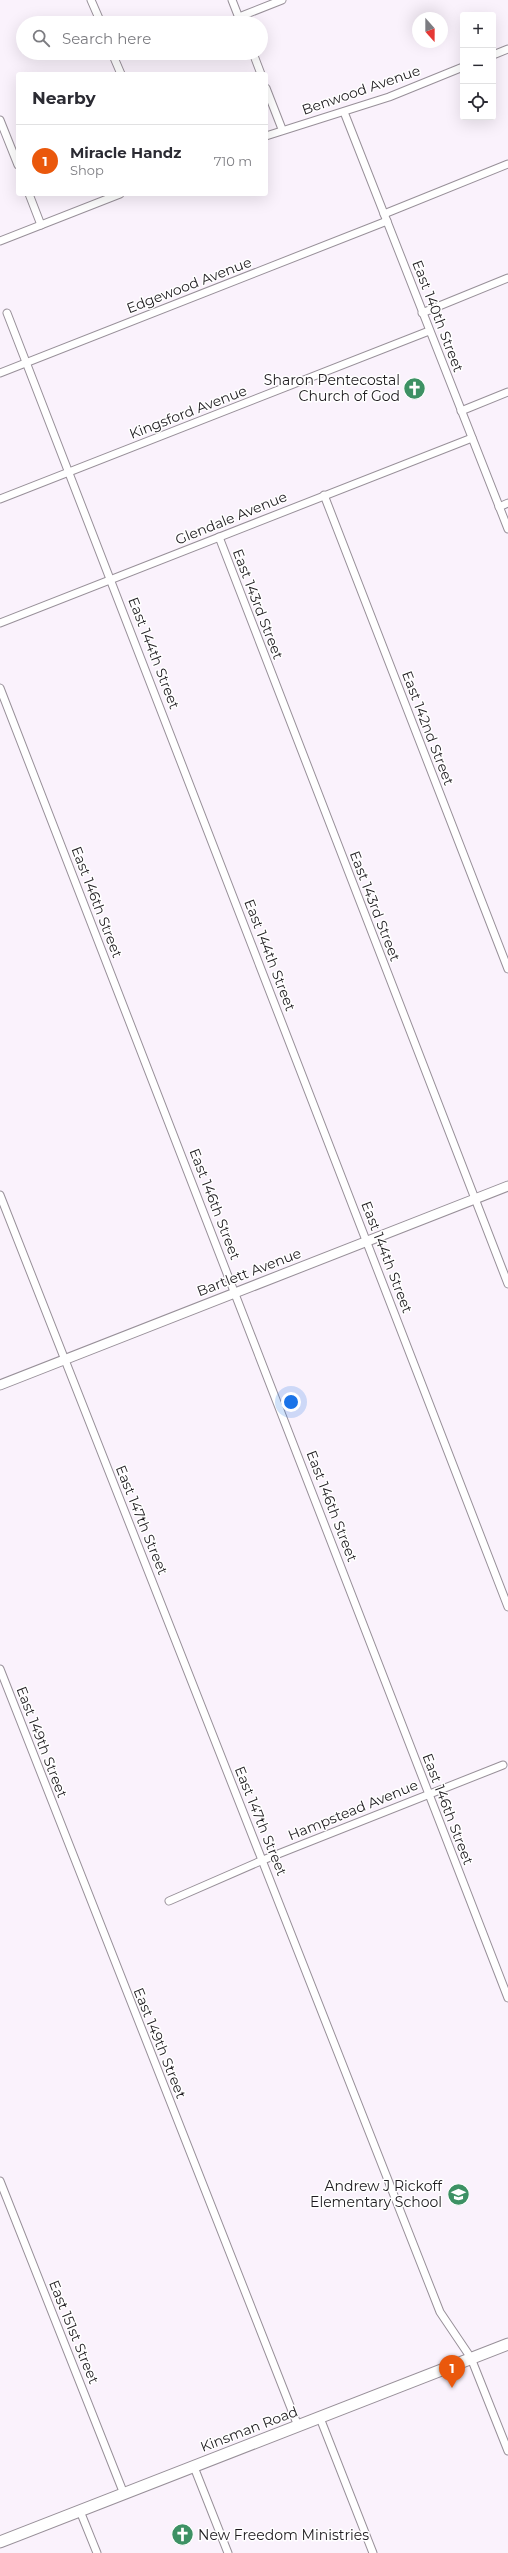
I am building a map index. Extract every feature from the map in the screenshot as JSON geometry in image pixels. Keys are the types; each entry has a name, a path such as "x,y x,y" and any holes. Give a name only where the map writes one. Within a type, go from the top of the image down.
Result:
{"main road":[{"name":"Kinsman Road","path":"0,2542 508,2344"}],"street":[{"path":"91,0 97,16"},
{"path":"232,0 238,16"},
{"path":"248,16 282,0"},
{"path":"496,54 508,49"},
{"path":"115,60 120,72"},
{"path":"256,60 260,72"},
{"name":"Benwood Avenue","path":"268,135 282,129 344,112 460,68"},
{"path":"268,93 282,129"},
{"name":"East 140th Street","path":"344,112 508,529"},
{"path":"0,120 16,161"},
{"name":"Edgewood Avenue","path":"0,373 386,217 508,164"},
{"path":"30,196 42,225"},
{"path":"0,241 115,196"},
{"path":"422,313 508,278"},
{"name":"East 144th Street","path":"7,313 112,580 508,1607"},
{"name":"Kingsford Avenue","path":"0,499 429,331"},
{"path":"461,411 508,392"},
{"name":"Glendale Avenue","path":"0,623 472,438"},
{"name":"East 142nd Street","path":"324,495 508,969"},
{"path":"499,507 508,503"},
{"name":"East 143rd Street","path":"218,537 508,1284"},
{"name":"East 146th Street","path":"0,688 508,1998"},
{"name":"Bartlett Avenue","path":"0,1385 508,1186"},
{"name":"East 147th Street","path":"0,1195 440,2312 471,2358 508,2451"},
{"name":"East 149th Street","path":"0,1669 298,2426"},
{"name":"Hampstead Avenue","path":"169,1901 263,1860 503,1765"},
{"name":"East 151st Street","path":"0,2180 124,2494"},
{"path":"320,2418 372,2553"},
{"path":"194,2467 228,2553"},
{"path":"80,2511 97,2553"}],"place":[{"name":"Sharon Pentecostal Church of God","path":"415,388"},
{"name":"Andrew J Rickoff Elementary School","path":"458,2194"},
{"name":"Miracle Handz","path":"452,2388"},
{"name":"New Freedom Ministries","path":"183,2535"}]}
